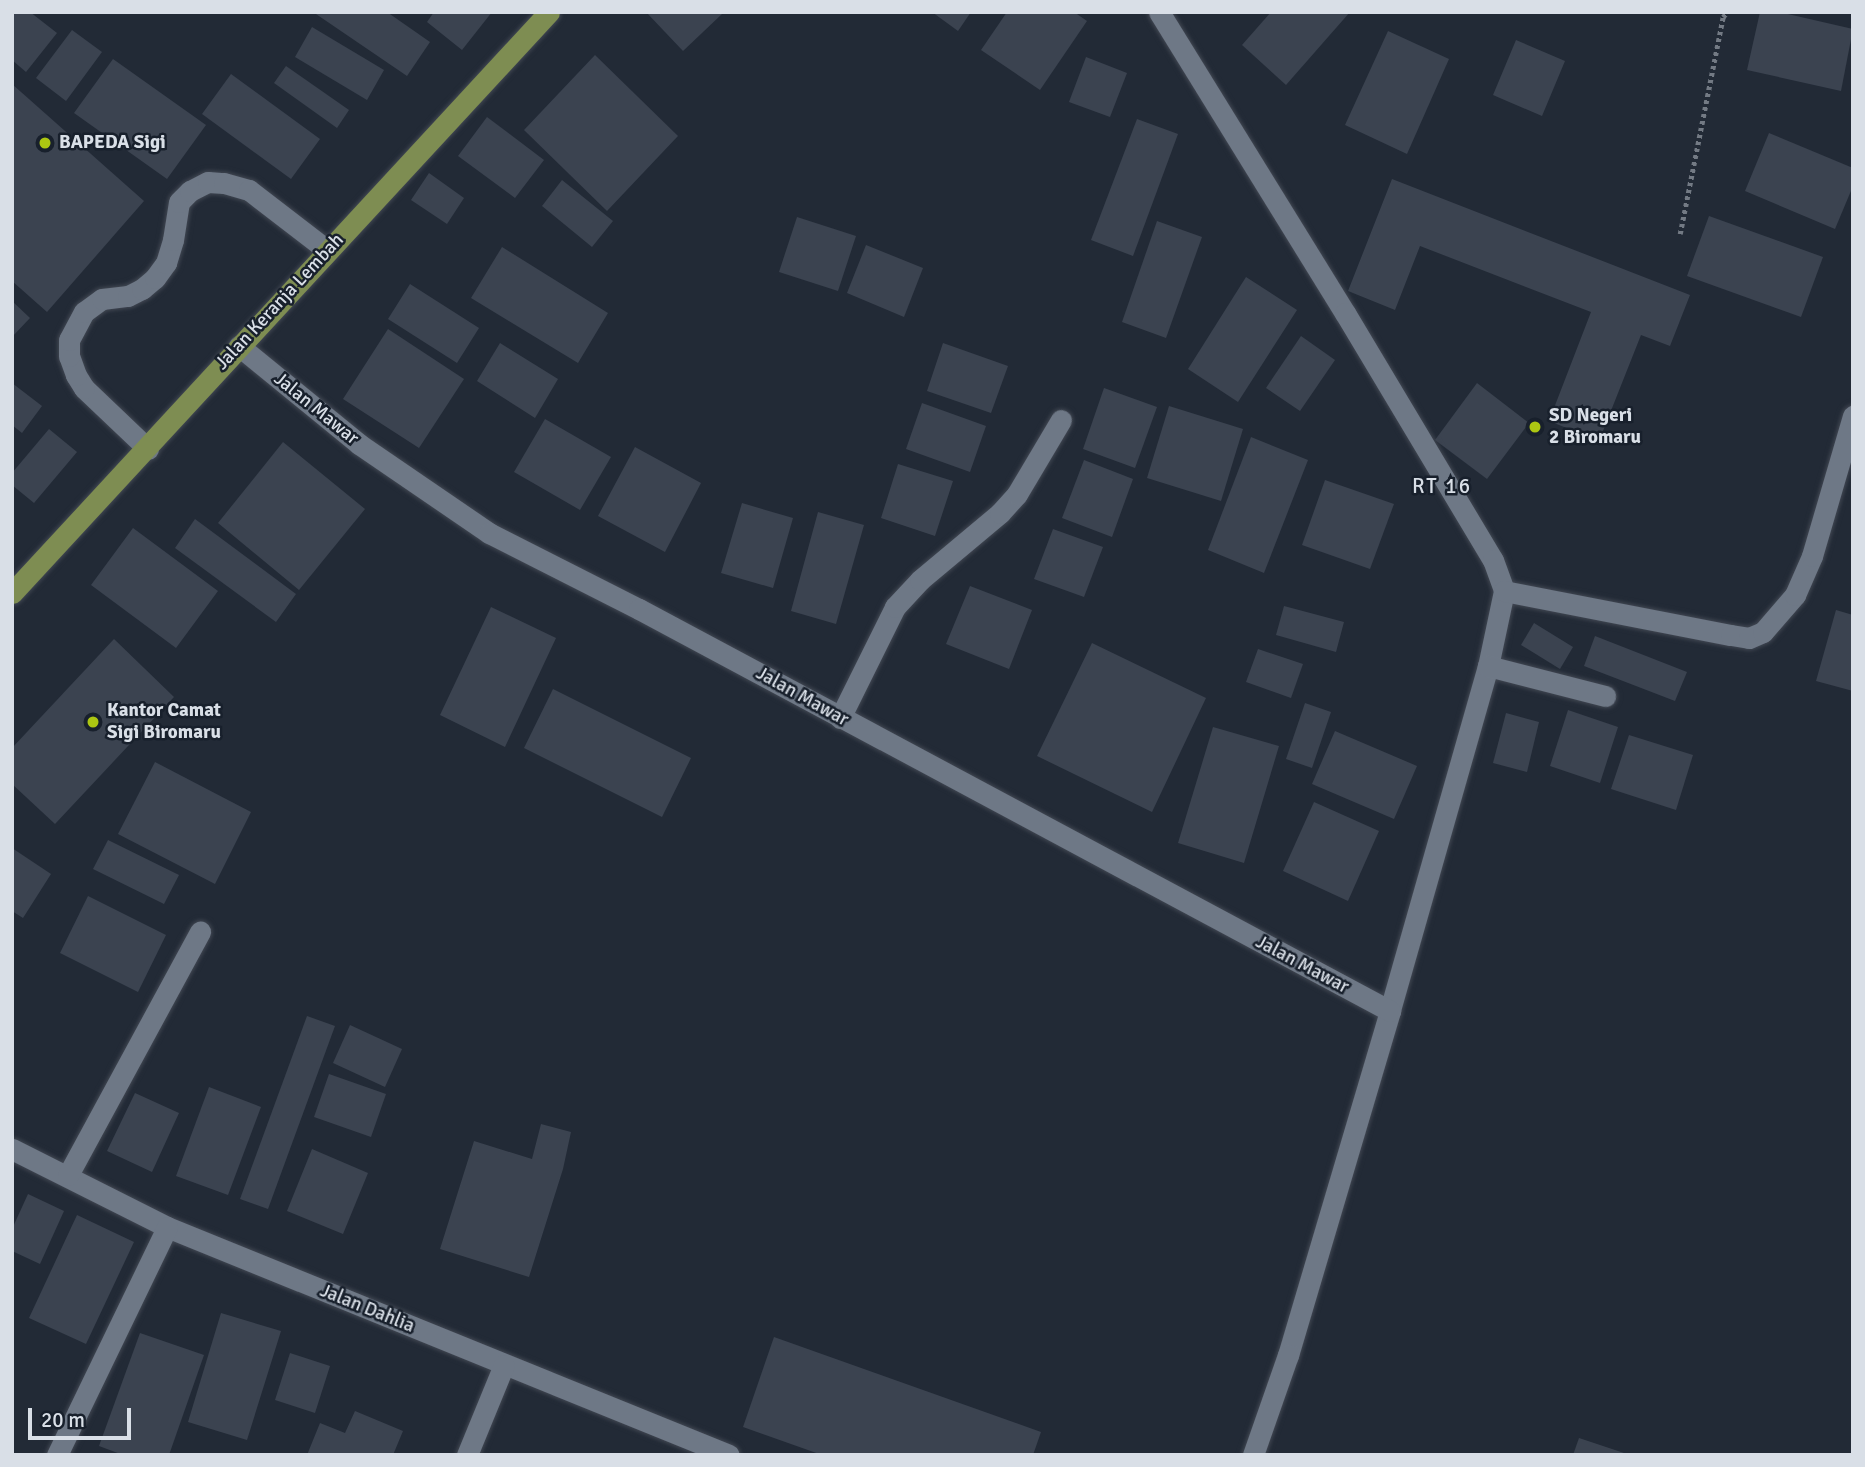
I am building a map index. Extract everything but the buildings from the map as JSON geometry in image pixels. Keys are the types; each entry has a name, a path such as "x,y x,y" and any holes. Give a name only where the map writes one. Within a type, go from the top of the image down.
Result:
{"main road":[{"name":"Jalan Keranja Lembah","path":"12,593 148,449 327,250 549,12"}],"street":[{"path":"1159,12 1345,313 1487,550 1499,573 1504,591 1488,666 1390,1011 1288,1355 1253,1455"},
{"path":"148,449 75,375 69,356 69,340 83,312 102,299 128,296 155,278 166,262 173,240 179,202 190,191 208,182 249,190 327,250"},
{"name":"Jalan Mawar","path":"239,346 359,444 489,533 639,609 1390,1011"},
{"path":"1504,591 1749,638 1763,632 1795,596 1812,556 1853,416"},
{"path":"840,718 895,607 920,580 1000,513 1017,494 1061,420"},
{"path":"1488,666 1605,696"},
{"path":"68,1175 200,932"},
{"name":"Jalan Dahlia","path":"12,1149 167,1227 729,1455"},
{"path":"57,1455 167,1227"},
{"path":"467,1455 504,1365"}],"path":[{"path":"1681,234 1723,17 1727,12"}],"place":[{"name":"BAPEDA Sigi","path":"45,143"},
{"name":"SD Negeri 2 Biromaru","path":"1535,427"},
{"name":"Kantor Camat Sigi Biromaru","path":"93,722"}],"district":[{"name":"RT 16","path":"1442,486"}]}
